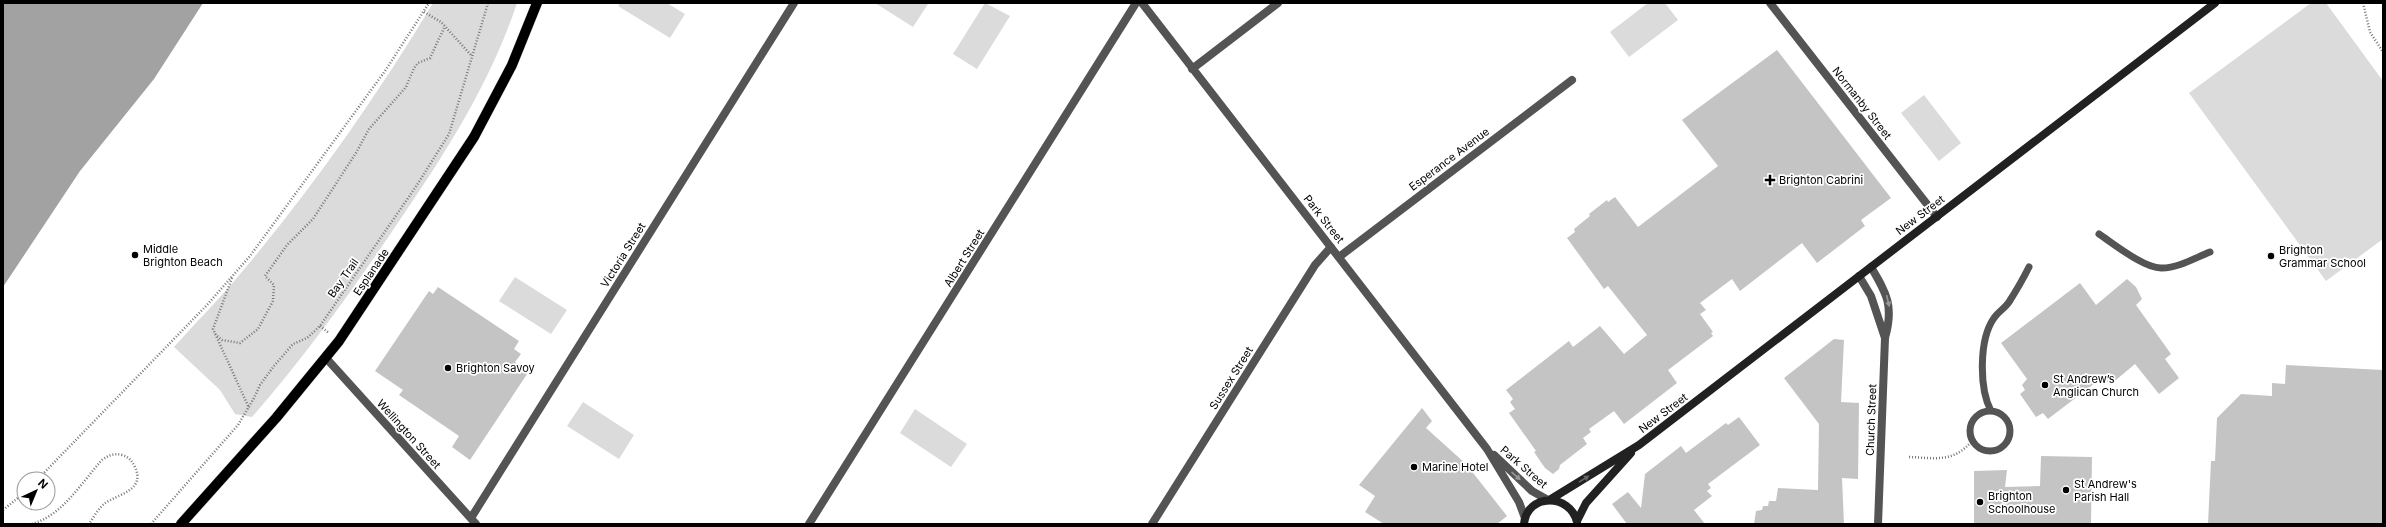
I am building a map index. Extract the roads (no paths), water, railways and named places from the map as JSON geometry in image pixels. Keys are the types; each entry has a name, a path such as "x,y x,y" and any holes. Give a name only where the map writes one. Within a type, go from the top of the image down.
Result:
{"main road":[{"name":"Esplanade","path":"181,524 276,418 326,358 432,203 474,137 512,65 537,3"},
{"name":"New Street","path":"1524,522 1534,505 1549,500 1639,445 2215,3"},
{"name":"New Street","path":"1577,522 1586,502 1639,445"},
{"path":"1549,500 1565,504 1573,511 1577,522"}],"street":[{"name":"Victoria Street","path":"474,521 794,3"},
{"name":"Albert Street","path":"809,524 1136,3"},
{"name":"Park Street","path":"1142,3 1487,449 1520,502 1524,522"},
{"path":"1192,68 1278,3"},
{"name":"Normanby Street","path":"1770,3 1937,217"},
{"name":"Esperance Avenue","path":"1339,257 1572,80"},
{"name":"Sussex Street","path":"1152,524 1315,265 1331,247"},
{"name":"Church Street","path":"1871,267 1885,290 1890,303 1890,315 1885,338 1880,504 1878,524"},
{"name":"Church Street","path":"1859,276 1871,296 1885,338"},
{"name":"Wellington Street","path":"326,358 474,521"},
{"name":"Park Street","path":"1487,449 1532,491 1549,500"},
{"name":"Church Street","path":"1880,504 1884,524"}],"lane":[{"path":"2100,234 2141,261 2157,268 2180,264 2210,252"},
{"path":"1991,411 1987,404 1984,375 1985,336 1994,317 2008,304 2029,268"},
{"path":"1991,411 1998,412 2008,420 2011,430 2007,441 1999,450 1992,452 1981,449 1972,441 1970,434 1971,423 1977,415 1991,411"}],"place":[{"name":"Brighton Cabrini","path":"1770,180"},
{"name":"Middle Brighton Beach","path":"135,255"},
{"name":"Brighton Grammar School","path":"2271,256"},
{"name":"Brighton Savoy","path":"448,368"},
{"name":"St Andrew’s Anglican Church","path":"2045,385"},
{"name":"Marine Hotel","path":"1414,467"},
{"name":"St Andrew's Parish Hall","path":"2066,490"},
{"name":"Brighton Schoolhouse","path":"1980,502"}]}
